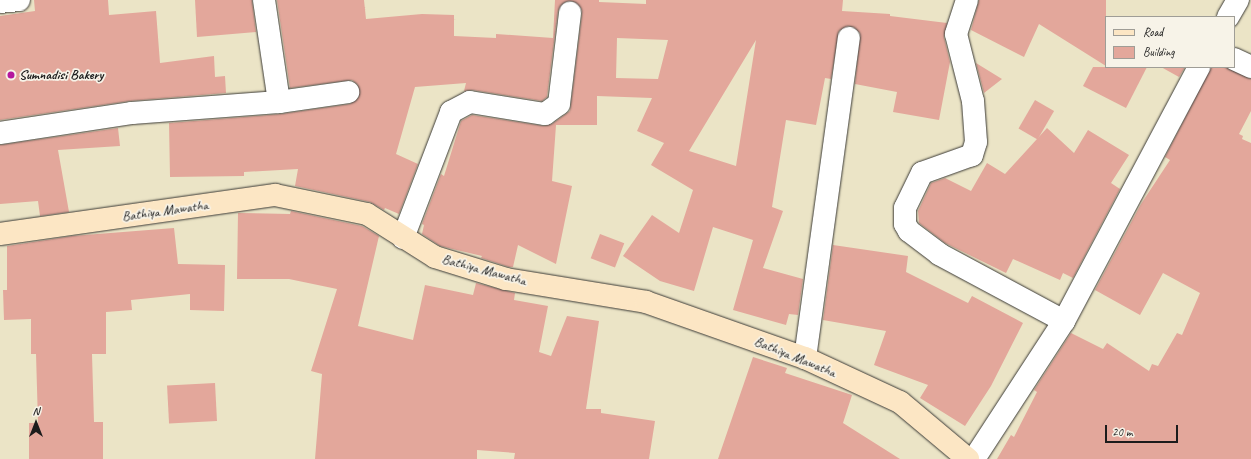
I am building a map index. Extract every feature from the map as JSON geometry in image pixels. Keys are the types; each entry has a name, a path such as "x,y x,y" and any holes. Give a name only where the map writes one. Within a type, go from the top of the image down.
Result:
{"street":[{"path":"0,2 19,0"},
{"path":"264,0 279,102"},
{"path":"967,0 956,34 973,101 976,142 972,155 922,173 905,208 905,224 909,231 939,254 1064,321"},
{"path":"1229,16 1238,0"},
{"path":"403,238 451,112 470,102 545,114 559,104 570,13"},
{"path":"805,358 849,38"},
{"path":"1235,59 1251,67"},
{"path":"974,459 1064,321 1198,68"},
{"path":"0,133 132,113 279,102 348,92"},
{"name":"Bathiya Mawatha","path":"0,234 275,195 367,214 435,257 506,279 646,302 805,358 900,402 968,459"}],"building":[{"path":"34,0 108,0 109,15 156,11 160,63 214,56 215,77 225,76 226,93 130,101 0,120 0,16 35,11"},
{"path":"195,0 252,0 256,32 197,37"},
{"path":"277,0 364,0 366,19 422,14 454,15 454,36 496,38 496,34 553,38 555,0 599,0 599,2 646,4 646,0 843,0 842,11 890,14 890,16 947,23 944,37 950,62 939,120 893,112 897,92 855,84 860,33 850,26 839,31 831,79 825,78 816,125 786,120 772,207 783,211 763,268 803,279 798,315 789,314 786,325 733,310 753,240 713,227 694,291 660,281 623,256 652,215 679,233 693,190 651,165 664,143 637,131 652,98 597,96 597,125 556,125 552,181 572,186 556,264 518,245 513,267 509,267 481,258 482,256 440,246 422,234 424,225 422,224 441,174 444,176 461,121 472,115 544,126 552,124 570,111 582,14 581,8 572,1 565,2 558,11 547,97 542,101 472,90 464,91 466,83 415,87 396,154 418,164 399,214 385,208 384,210 370,202 295,186 298,169 244,172 244,176 170,177 169,123 281,114 350,104 359,97 358,85 352,80 290,88","holes":["617,38 668,40 658,79 616,78","756,40 736,166 689,151"]},
{"path":"979,0 1106,0 1105,65 1039,24 1024,57 971,30"},
{"path":"976,63 1002,79 984,93"},
{"path":"1093,67 1146,68 1126,108 1083,86"},
{"path":"1163,68 1184,68 1179,77"},
{"path":"1210,68 1227,68 1251,79 1251,111 1239,134 1243,136 1242,139 1251,143 1251,459 997,459 1011,435 1014,437 1037,392 1034,390 1071,333 1103,349 1107,343 1149,371 1152,364 1158,366 1177,333 1182,335 1200,293 1163,273 1140,315 1095,290 1141,204 1170,160 1165,157"},
{"path":"1035,100 1054,111 1038,140 1018,129"},
{"path":"118,128 120,146 58,150 69,212 40,216 38,201 0,204 0,145"},
{"path":"1047,128 1074,153 1088,130 1129,155 1111,183 1120,189 1073,278 1063,273 1060,280 1013,259 1006,273 945,243 919,223 918,211 931,183 945,178 971,191 987,163 1005,174"},
{"path":"291,211 362,226 379,236 358,326 413,340 425,285 473,295 476,283 515,293 514,300 548,306 539,352 551,356 567,316 599,321 586,409 601,409 601,413 655,421 649,459 514,459 515,453 477,450 477,459 315,459 322,374 311,371 337,289 289,279 237,279 238,213 290,214"},
{"path":"174,228 178,264 225,265 224,311 190,310 190,294 131,300 132,310 106,312 106,354 92,354 94,422 103,422 103,459 29,459 29,423 38,423 36,354 31,354 31,319 4,320 3,290 7,290 7,246 72,236"},
{"path":"600,234 624,243 615,268 591,258"},
{"path":"833,245 908,256 906,272 968,303 972,296 1023,323 991,386 965,426 920,398 928,385 874,365 886,331 823,320"},
{"path":"753,357 787,368 785,373 852,395 843,423 900,459 718,459"},
{"path":"215,383 217,421 169,423 167,386"}],"place":[{"name":"Sumnadisi Bakery","path":"11,75"}]}
